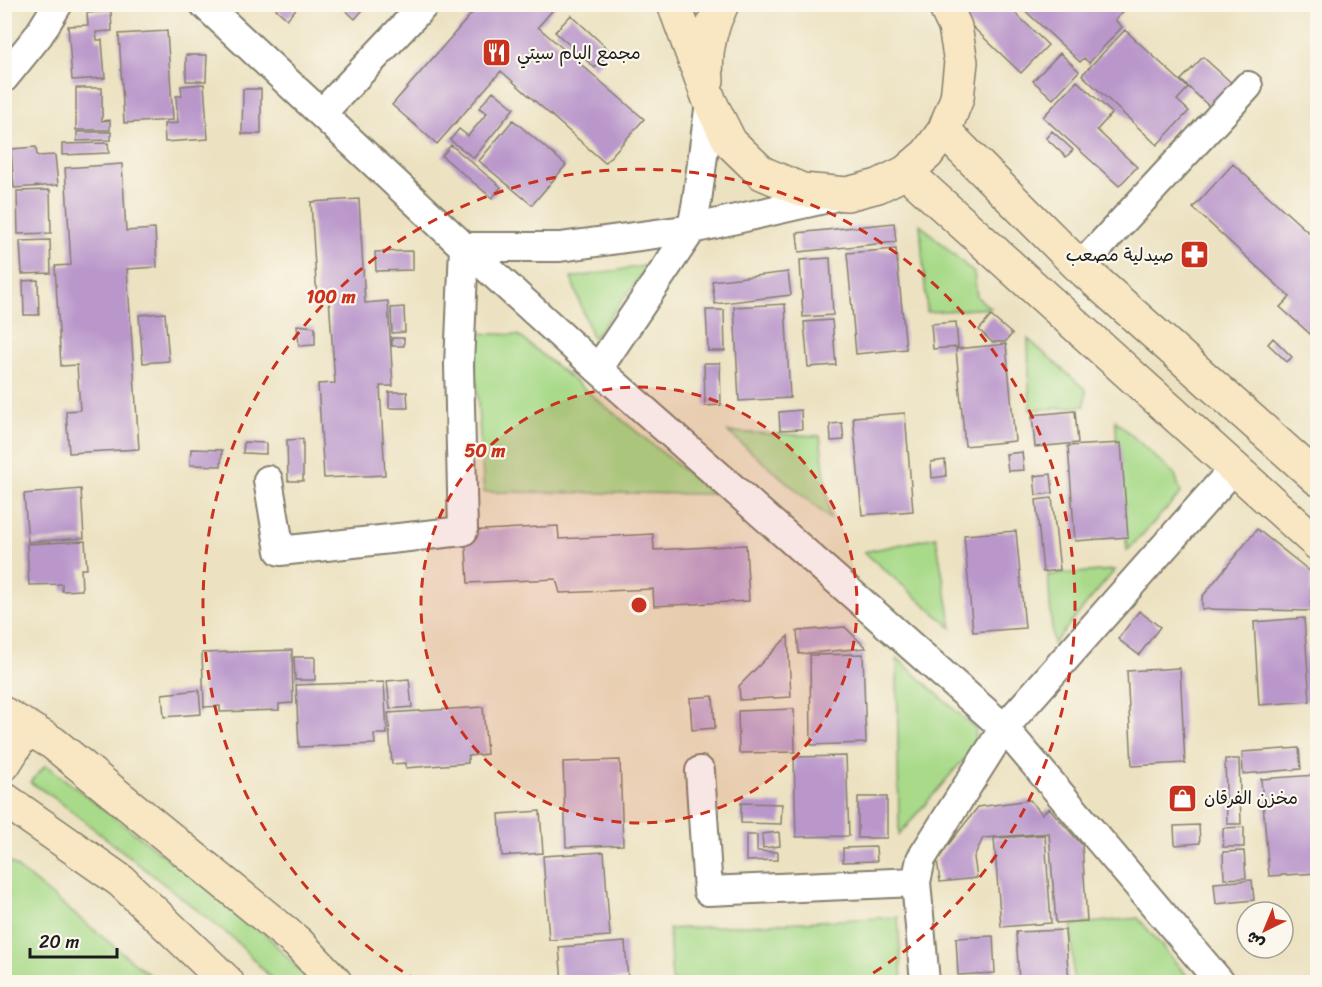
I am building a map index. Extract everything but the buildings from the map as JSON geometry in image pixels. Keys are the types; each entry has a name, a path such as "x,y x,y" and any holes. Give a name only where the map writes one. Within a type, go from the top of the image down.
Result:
{"main road":[{"path":"674,4 710,102 730,142 762,173 802,190 846,194 878,186 906,172 927,154 944,131 957,98 961,62 955,27 944,4"},
{"path":"710,102 705,64 711,26 722,4"},
{"path":"944,131 1080,267 1317,479"},
{"path":"906,172 1317,544"},
{"path":"4,764 16,720 53,743 298,943 335,982"},
{"path":"4,799 121,881 227,982"}],"street":[{"path":"4,78 38,36 58,4"},
{"path":"204,4 598,369 1004,728 1220,982"},
{"path":"322,114 425,4"},
{"path":"1080,267 1248,86"},
{"path":"598,369 692,229 698,201 710,102"},
{"path":"464,247 560,247 692,229 846,194"},
{"path":"268,480 280,551 463,531 459,365 464,247"},
{"path":"925,982 916,882 921,859 1004,728 1234,468"},
{"path":"700,771 708,891 916,882"}],"green space":[{"path":"920,224 974,273 977,297 991,308 927,312"},
{"path":"649,265 593,339 571,278"},
{"path":"473,333 518,335 713,494 484,492"},
{"path":"1028,339 1086,390 1085,406 1030,410"},
{"path":"1115,420 1175,475 1181,493 1127,551"},
{"path":"728,432 820,436 830,519"},
{"path":"936,537 952,628 864,552"},
{"path":"1115,570 1053,644 1048,575"},
{"path":"897,658 976,729 974,747 899,835"},
{"path":"46,765 265,933 310,982 275,982 235,940 56,799 30,782"},
{"path":"5,859 14,865 158,982 5,982"},
{"path":"898,917 902,982 672,982 669,929"},
{"path":"1138,918 1187,976 1182,982 1073,982 1072,925"}],"place":[{"name":"مجمع البام سيتي","path":"496,53"},
{"name":"صيدلية مصعب","path":"1195,255"},
{"name":"مخزن الفرقان","path":"1183,798"}]}
